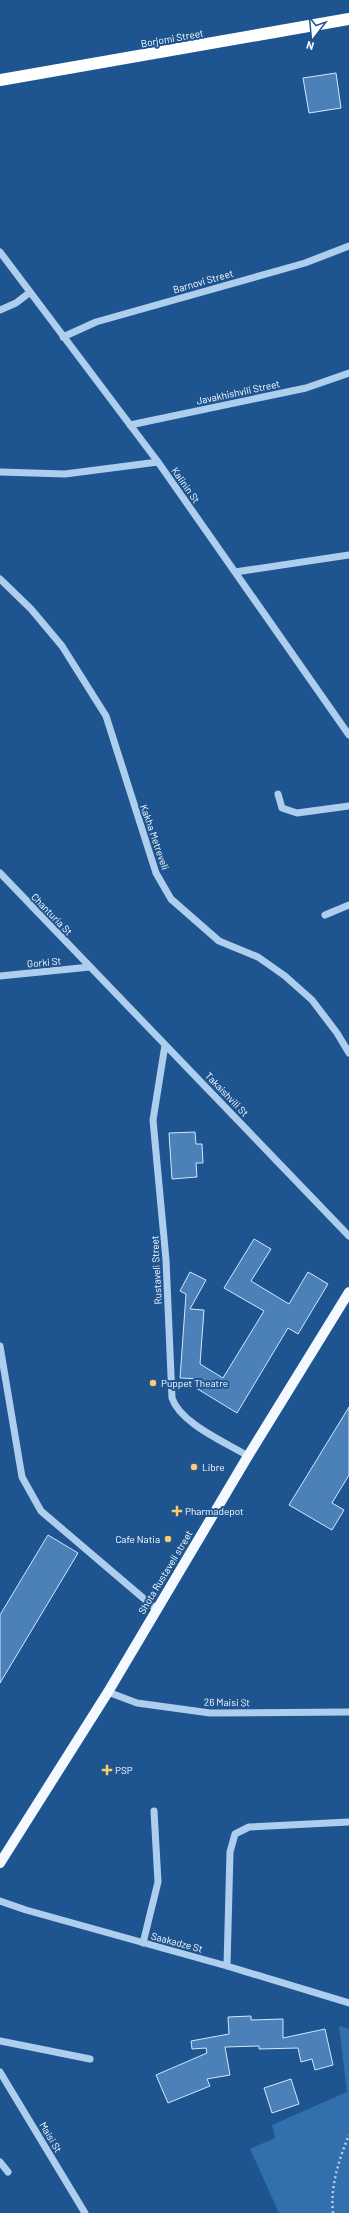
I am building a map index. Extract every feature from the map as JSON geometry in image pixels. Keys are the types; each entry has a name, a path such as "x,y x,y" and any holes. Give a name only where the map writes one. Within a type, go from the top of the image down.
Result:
{"highway":[{"name":"Borjomi Street","path":"0,80 349,19"}],"main road":[{"name":"Shota Rustaveli street","path":"0,1863 108,1692 248,1456 349,1292"}],"street":[{"name":"Barnovi Street","path":"63,337 96,322 305,263 349,246"},
{"name":"Kalinin St","path":"0,252 29,293 158,462 349,735"},
{"path":"0,310 16,303 29,293"},
{"name":"Javakhishvili Street","path":"130,424 306,388 349,373"},
{"path":"0,472 66,474 158,462"},
{"path":"235,572 349,555"},
{"name":"Kakha Metreveli","path":"0,579 31,609 62,646 106,716 156,873 171,899 219,941 258,957 285,976 312,1000 337,1033 349,1053"},
{"path":"278,794 282,808 297,813 349,806"},
{"name":"Chanturia St","path":"0,873 90,967"},
{"path":"0,880 9,884"},
{"path":"325,915 349,905"},
{"name":"Gorki St","path":"0,976 90,967"},
{"name":"Takaishvili St","path":"90,967 349,1236"},
{"name":"Rustaveli Street","path":"165,1045 153,1120 166,1260 172,1398 175,1407 189,1420 248,1456"},
{"path":"0,1346 22,1477 41,1511 156,1609"},
{"name":"26 Maisi St","path":"108,1692 137,1703 210,1713 349,1712"},
{"path":"143,1943 158,1882 154,1811"},
{"path":"227,1966 230,1852 235,1834 249,1827 349,1822"},
{"name":"Saakadze St","path":"0,1901 227,1966 349,2003"},
{"path":"0,2041 90,2059"},
{"name":"Maisi St","path":"0,2072 86,2213"},
{"path":"0,2162 8,2172"}],"path":[{"path":"333,2213 331,2199 341,2154 349,2135"}],"shaded area":[{"path":"339,2026 349,2029 349,2213 279,2213 250,2149 275,2138 272,2125 347,2092"}],"building":[{"path":"336,73 341,108 309,113 303,78"},
{"path":"195,1132 196,1144 202,1144 203,1163 196,1163 197,1177 172,1179 169,1133"},
{"path":"254,1239 271,1249 251,1281 289,1304 308,1272 328,1284 298,1334 288,1328 237,1413 196,1388 201,1379 180,1378 186,1294 180,1291 190,1272 206,1280 190,1309 204,1310 200,1364 223,1378 264,1311 224,1288"},
{"path":"349,1407 349,1475 332,1503 344,1510 332,1530 289,1505"},
{"path":"48,1535 78,1553 0,1683 0,1615"},
{"path":"251,2016 251,2020 283,2019 283,2038 325,2029 333,2065 315,2070 312,2059 301,2062 298,2048 259,2049 259,2046 225,2047 230,2075 207,2079 210,2086 168,2103 156,2075 207,2053 206,2048 192,2049 191,2041 229,2034 228,2017"},
{"path":"291,2079 299,2104 272,2113 264,2088"}],"place":[{"name":"Puppet Theatre","path":"153,1383"},
{"name":"Libre","path":"194,1467"},
{"name":"Pharmadepot","path":"177,1511"},
{"name":"Cafe Natia","path":"168,1539"},
{"name":"PSP","path":"107,1770"}]}
